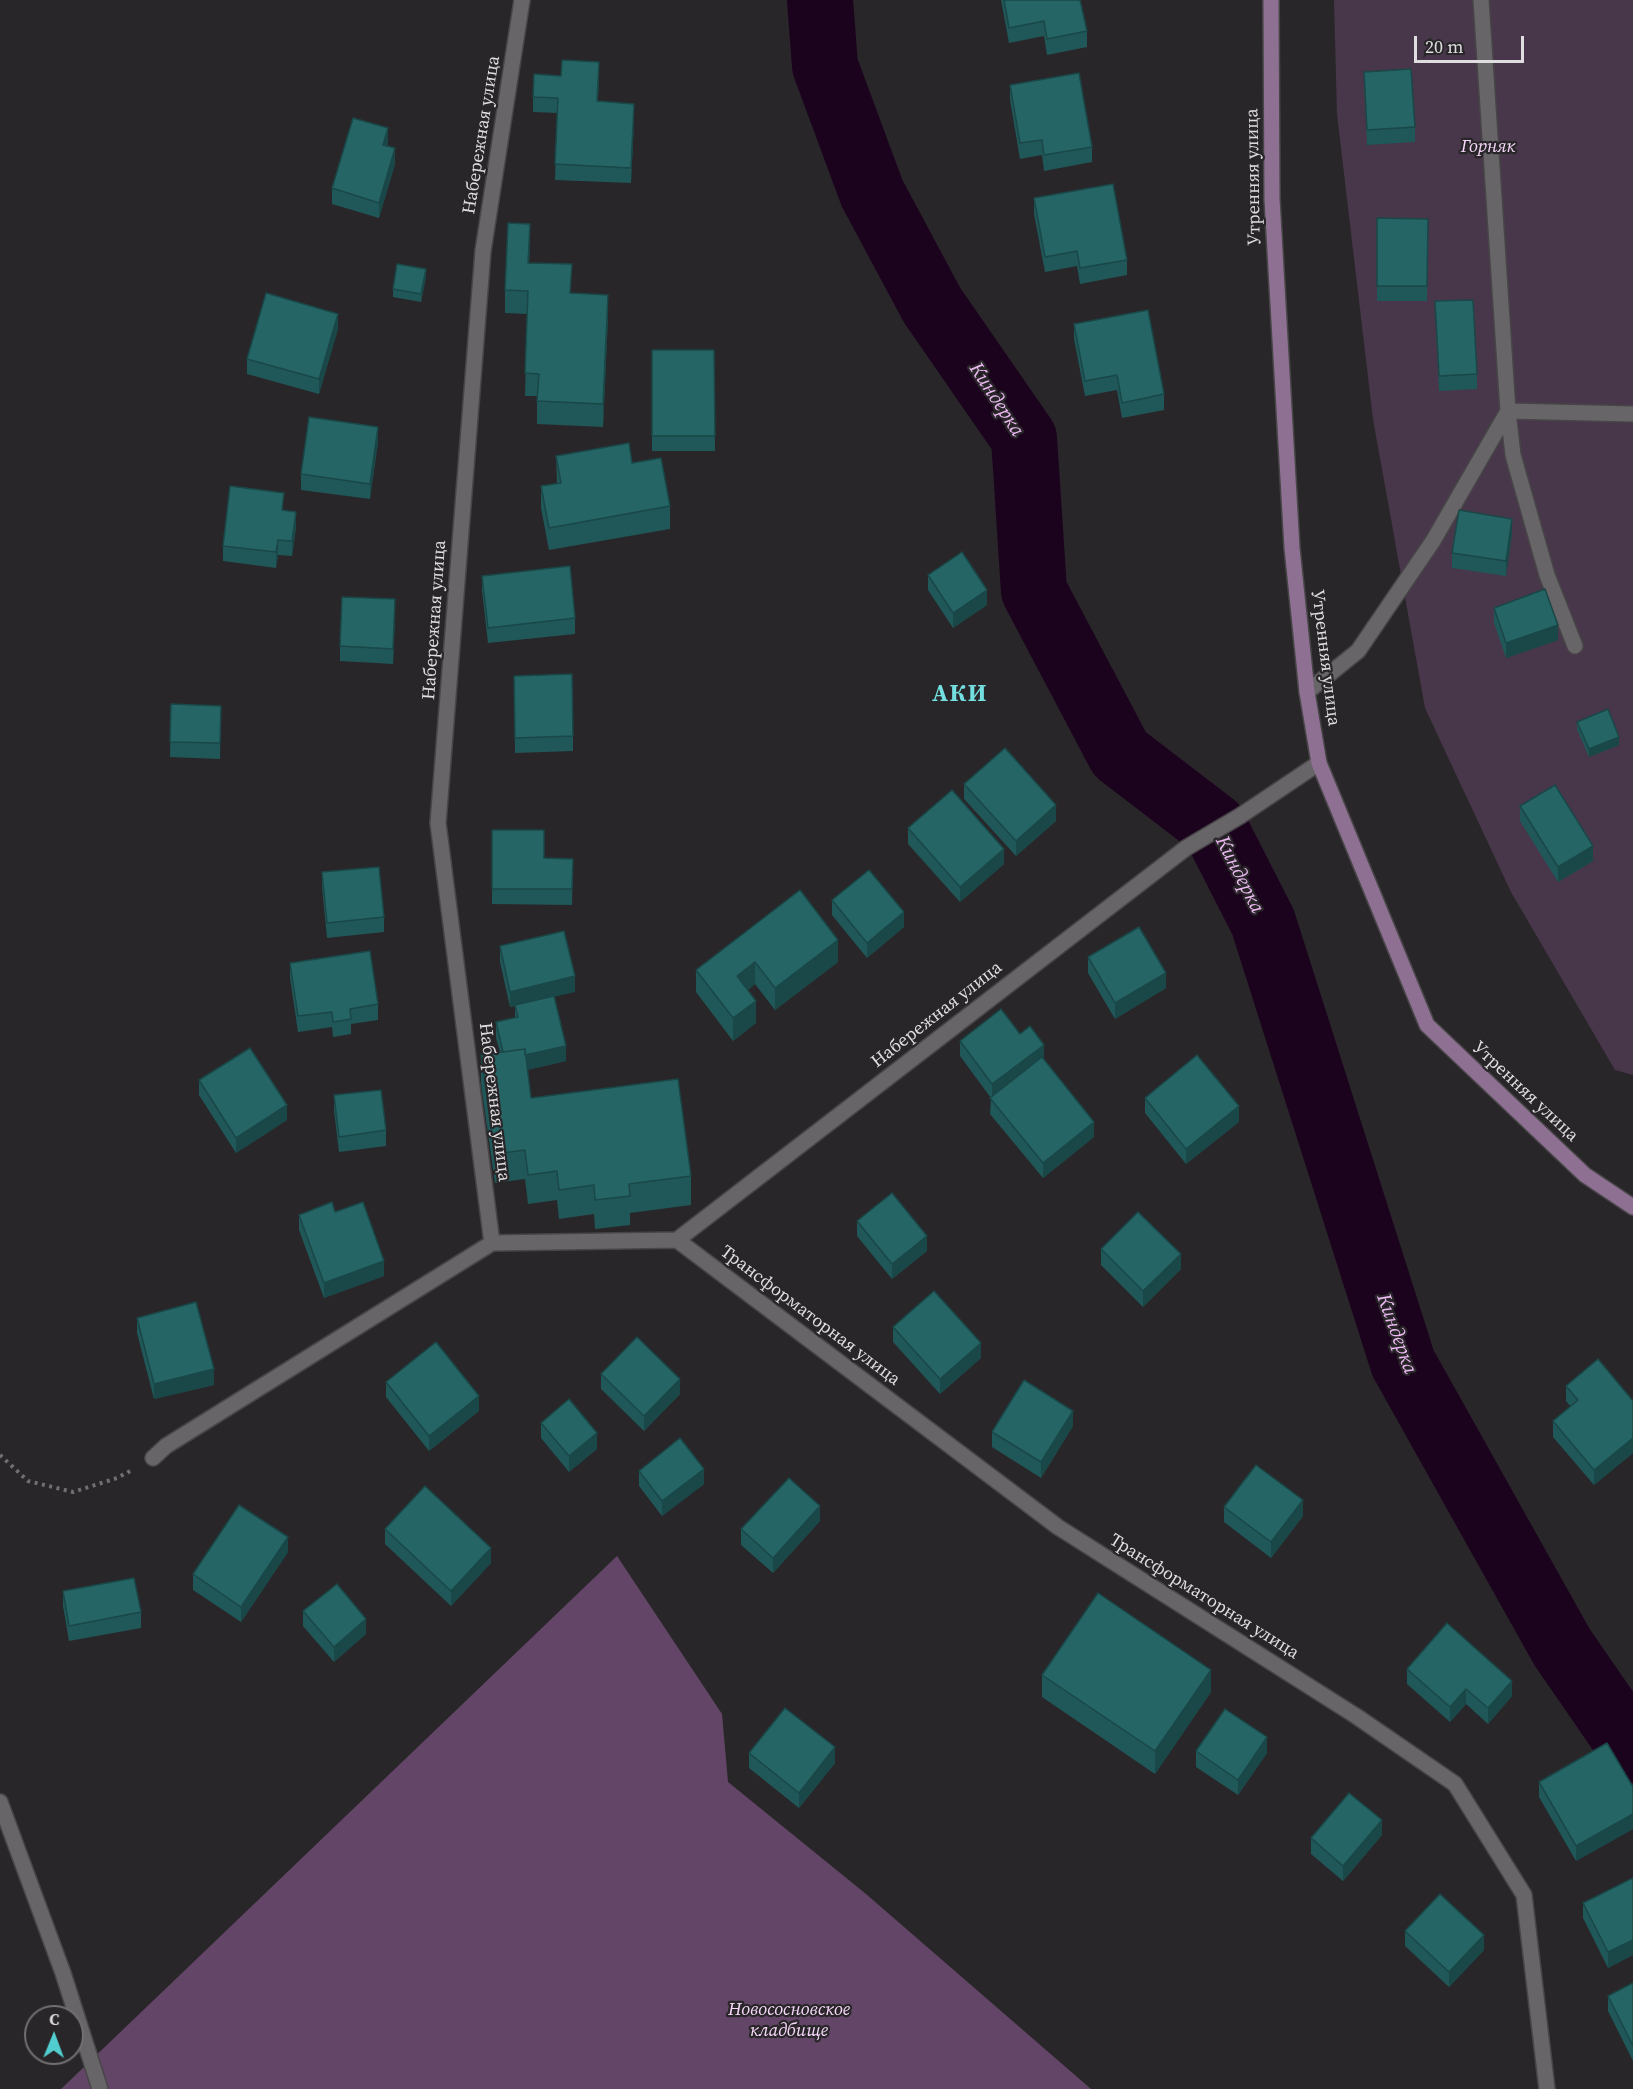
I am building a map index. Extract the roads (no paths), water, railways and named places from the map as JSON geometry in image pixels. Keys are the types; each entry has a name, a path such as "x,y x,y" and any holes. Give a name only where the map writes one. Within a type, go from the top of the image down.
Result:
{"street":[{"name":"Набережная улица","path":"492,1243 438,823 483,251 522,0"},
{"name":"Утренняя улица","path":"1271,0 1272,200 1292,548 1307,692 1319,763 1427,1025 1585,1175 1633,1207"},
{"path":"1481,0 1508,411 1513,455 1547,575 1575,646"},
{"path":"1307,692 1358,651 1433,541 1508,411"},
{"path":"1508,411 1633,414"},
{"name":"Набережная улица","path":"677,1240 1186,848 1240,816 1319,763"},
{"path":"153,1458 166,1446 492,1243 677,1240"},
{"name":"Трансформаторная улица","path":"677,1240 1058,1527 1356,1716 1455,1784 1524,1895 1547,2089"},
{"path":"0,1802 63,1973 100,2089"}],"waterway":[{"name":"Киндерка","path":"820,0 825,66 872,193 932,305 1024,438 1034,591 1120,754 1214,826 1263,922 1403,1363 1562,1647 1633,1750"}],"district":[{"name":"АКИ","path":"960,695"}],"park label":[{"name":"Горняк","path":"1488,147"},
{"name":"Новососновское кладбище","path":"789,2020"}]}
